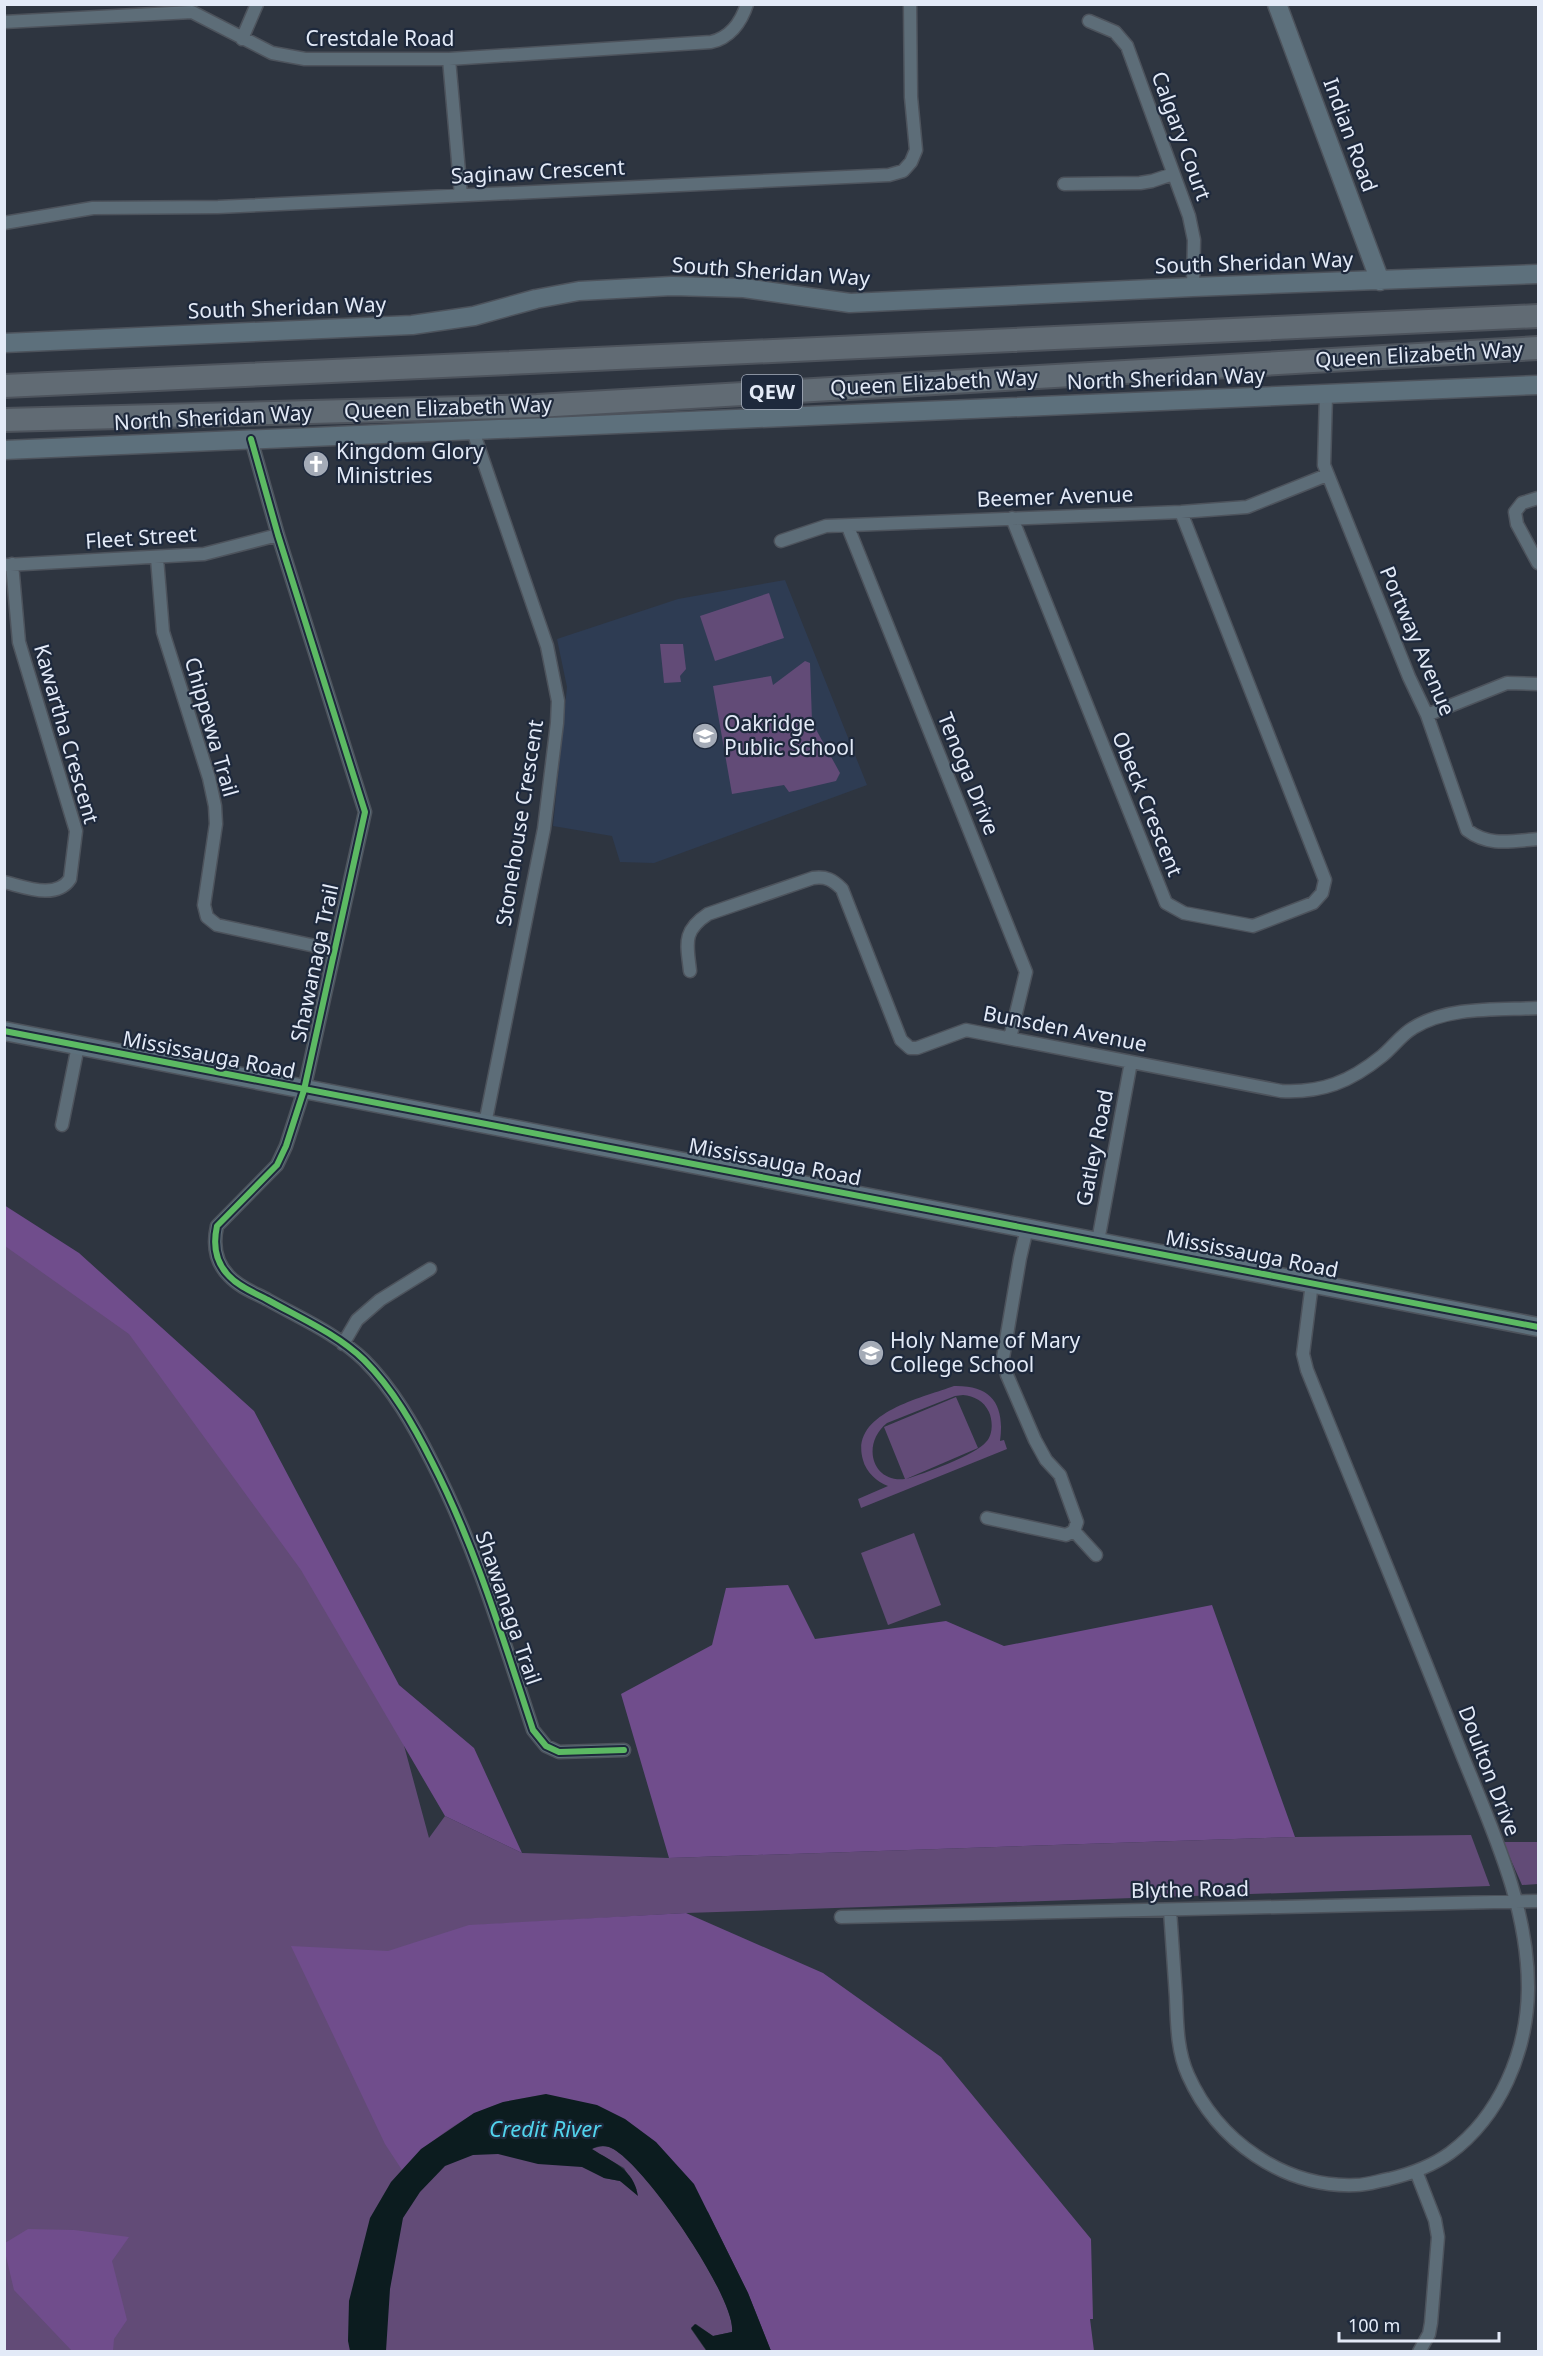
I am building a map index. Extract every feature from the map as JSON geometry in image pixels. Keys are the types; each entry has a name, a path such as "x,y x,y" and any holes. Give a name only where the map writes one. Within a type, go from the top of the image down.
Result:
{"highway":[{"name":"Queen Elizabeth Way","path":"4,386 1539,316"},
{"name":"Queen Elizabeth Way","path":"4,420 537,406 1539,348"}],"street":[{"path":"242,39 257,4"},
{"name":"Crestdale Road","path":"4,22 105,10 192,12 272,53 305,59 449,59 711,42 721,40 730,33 744,14 747,4"},
{"name":"Saginaw Crescent","path":"4,223 93,208 218,207 889,175 903,171 911,162 916,150 911,97 910,4"},
{"name":"Indian Road","path":"1277,4 1380,281"},
{"name":"Calgary Court","path":"1089,21 1115,32 1127,46 1189,216 1194,240 1193,287"},
{"path":"449,59 461,195"},
{"path":"1064,184 1152,182 1173,174"},
{"name":"South Sheridan Way","path":"4,343 412,326 474,316 536,298 579,291 672,286 744,288 850,303 1539,274"},
{"name":"North Sheridan Way","path":"4,450 1539,385"},
{"name":"Portway Avenue","path":"1326,395 1324,465 1327,475 1427,715 1467,830 1482,839 1496,843 1539,839"},
{"name":"Stonehouse Crescent","path":"472,430 547,646 558,701 544,828 485,1124"},
{"name":"Shawanaga Trail","path":"251,439 278,535 364,812 304,1090 277,1166 218,1226 214,1239 215,1253 228,1276 240,1285 344,1344 364,1360 415,1428 469,1540 533,1730 546,1746 559,1752 624,1750"},
{"name":"Beemer Avenue","path":"781,541 826,526 1181,512 1247,507 1327,475"},
{"path":"1539,498 1522,503 1515,512 1521,532 1539,563"},
{"name":"Obeck Crescent","path":"1012,518 1166,903 1184,913 1253,926 1313,903 1322,893 1325,880 1181,512"},
{"name":"Tenoga Drive","path":"848,526 1026,972 1011,1038"},
{"name":"Fleet Street","path":"8,565 157,558 222,551 278,535"},
{"name":"Chippewa Trail","path":"157,558 163,632 215,806 216,824 204,905 207,917 217,925 334,950"},
{"name":"Kawartha Crescent","path":"4,882 46,891 66,885 70,879 76,831 19,642 8,565"},
{"path":"1427,715 1507,683 1539,684"},
{"name":"Bunsden Avenue","path":"690,970 686,941 697,921 708,914 813,878 825,876 842,889 901,1040 910,1047 916,1048 966,1030 1281,1091 1307,1092 1332,1085 1360,1073 1413,1028 1455,1012 1539,1008"},
{"name":"Mississauga Road","path":"4,1031 1539,1327"},
{"path":"62,1125 78,1046"},
{"name":"Gatley Road","path":"1098,1241 1131,1062"},
{"path":"1027,1228 1003,1358 1007,1375 1035,1440 1046,1460 1060,1475 1077,1522 1074,1531"},
{"path":"344,1344 357,1320 380,1300 430,1269"},
{"name":"Doulton Drive","path":"1170,1910 1177,2025 1184,2065 1201,2099 1241,2147 1266,2163 1297,2177 1359,2186 1416,2171 1448,2155 1469,2137 1507,2084 1518,2054 1527,2010 1526,1957 1517,1901 1420,1646 1307,1370 1303,1354 1312,1282"},
{"path":"987,1518 1055,1534 1074,1531"},
{"path":"1074,1531 1096,1556"},
{"name":"Blythe Road","path":"841,1917 1539,1901"},
{"path":"1416,2171 1435,2220 1438,2237 1431,2323 1429,2334 1419,2352"}],"shaded area":[{"name":"Oakridge Public School","path":"785,580 867,785 654,863 620,862 612,836 553,826 567,687 557,639 678,599"},
{"path":"769,593 784,638 715,661 700,616"},
{"path":"660,644 683,644 686,669 680,676 681,682 664,683"},
{"path":"805,661 810,663 812,721 803,726 813,724 840,773 836,781 789,792 784,785 732,794 713,686 771,676 773,685"},
{"path":"4,1205 79,1253 254,1411 399,1685 474,1748 522,1853 445,1816 301,1570 129,1334 5,1246"},
{"path":"5,1238 153,1332 392,1701 429,1838 445,1816 522,1853 669,1858 1295,1837 1471,1835 1490,1886 686,1913 481,1925 578,2155 604,2178 620,2181 637,2190 624,2168 591,2149 609,2147 624,2156 642,2175 663,2201 704,2262 729,2315 732,2332 713,2336 696,2324 691,2329 707,2352 5,2351"},
{"path":"954,1386 978,1389 987,1393 993,1400 1000,1417 1000,1441 1004,1440 1007,1449 861,1508 858,1499 888,1486 872,1476 864,1464 862,1444 867,1430 877,1419 891,1410","holes":["955,1396 975,1398 987,1408 992,1428 986,1442 972,1453 949,1464 906,1479 978,1448 956,1397 884,1427 905,1479 894,1479 878,1469 874,1460 874,1441 879,1432 887,1423"]},
{"path":"914,1533 941,1605 888,1625 861,1553"},
{"path":"788,1585 815,1639 946,1621 1004,1646 1212,1605 1295,1837 669,1858 621,1694 712,1645 726,1588"},
{"path":"1503,1842 1538,1842 1538,1884 1522,1885"},
{"path":"686,1913 823,1973 941,2057 1091,2239 1093,2319 1090,2319 1094,2351 771,2351 748,2293 708,2212 546,2094 501,2103 473,2115 435,2139 402,2170 385,2144 291,1946 388,1951 469,1925"},
{"path":"28,2229 74,2230 129,2237 112,2261 127,2320 114,2339 113,2351 72,2351 14,2290 5,2243"}],"water":[{"name":"Credit River","path":"546,2094 597,2105 625,2119 656,2142 694,2184 748,2293 771,2351 707,2351 691,2328 695,2324 713,2336 732,2332 729,2315 719,2291 704,2262 663,2202 624,2157 609,2147 602,2146 592,2149 627,2173 636,2187 638,2196 620,2181 604,2178 582,2167 538,2164 498,2154 473,2155 445,2166 420,2192 403,2218 390,2289 386,2351 350,2351 349,2301 370,2218 391,2182 421,2149 474,2113 503,2102"}],"cycle path":[{"path":"251,439 278,535 365,812 304,1090 286,1146 277,1165 217,1226 215,1246 218,1259 224,1271 247,1290 342,1342 375,1371 394,1396 425,1448 448,1494 488,1594 533,1730 546,1746 559,1752 624,1750"},
{"path":"4,1031 1538,1327"}],"place":[{"name":"Kingdom Glory Ministries","path":"316,464"},
{"name":"Oakridge Public School","path":"705,736"},
{"name":"Holy Name of Mary College School","path":"871,1353"}]}
